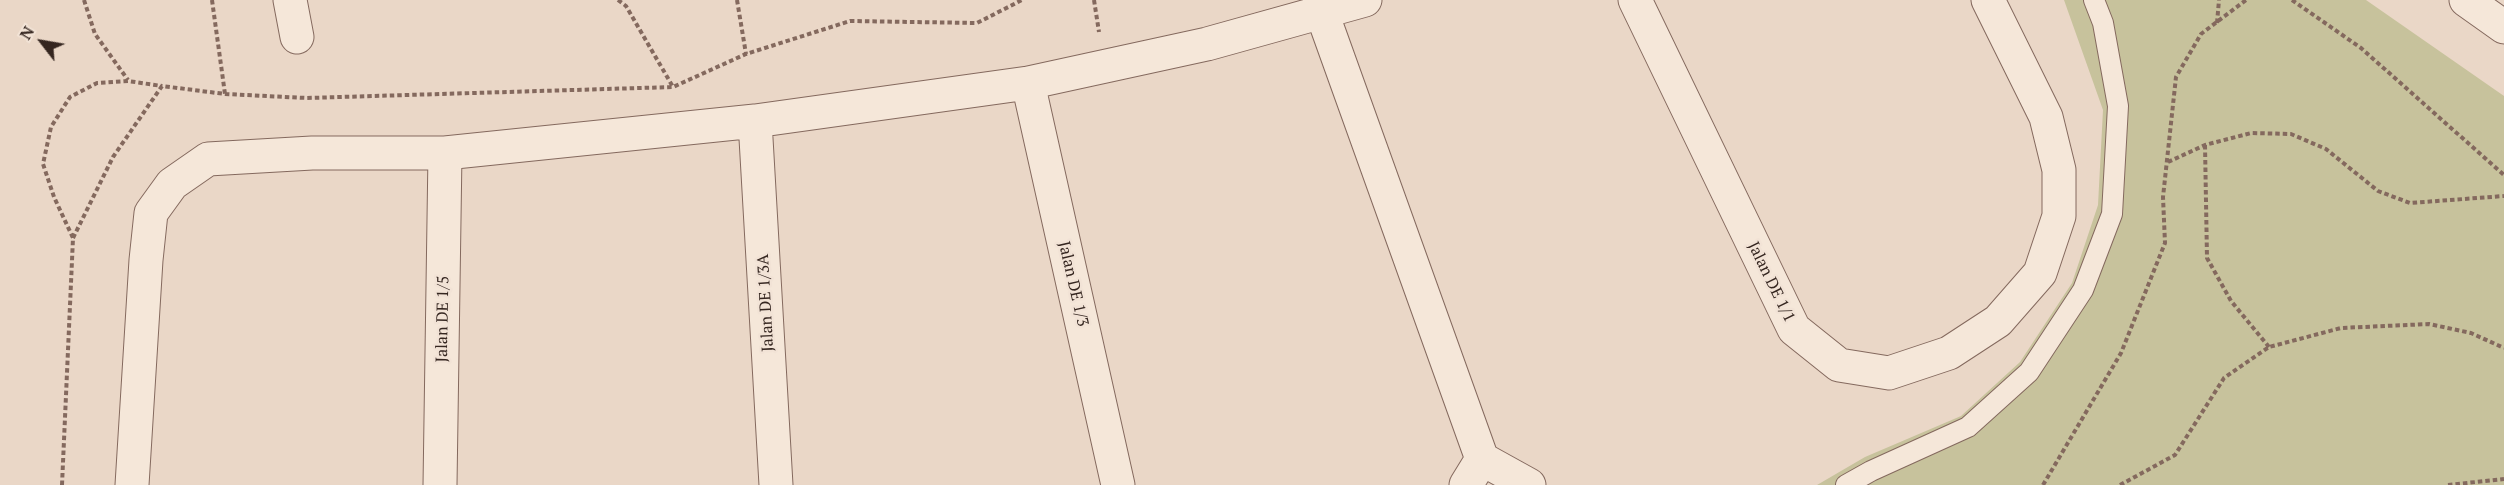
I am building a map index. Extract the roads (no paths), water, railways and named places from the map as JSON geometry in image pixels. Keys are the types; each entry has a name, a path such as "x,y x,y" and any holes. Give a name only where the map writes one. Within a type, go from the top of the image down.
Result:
{"street":[{"path":"290,0 297,37"},
{"path":"132,485 151,213 172,184 208,159 312,153 445,153 755,121 1028,82 1207,44 1365,0"},
{"name":"Jalan DE 1/1","path":"1635,0 1794,329 1839,365 1889,373 1949,354 1998,321 2040,273 2059,216 2060,170 2046,117 1988,0"},
{"path":"2466,0 2504,27"},
{"path":"1322,13 1474,472 1529,485"},
{"name":"Jalan DE 1/3","path":"1028,82 1118,485"},
{"name":"Jalan DE 1/3A","path":"755,121 776,485"},
{"name":"Jalan DE 1/5","path":"440,485 445,153"}],"lane":[{"path":"1846,485 1871,471 1968,427 2030,372 2083,290 2112,214 2118,106 2103,23 2094,0"}]}
